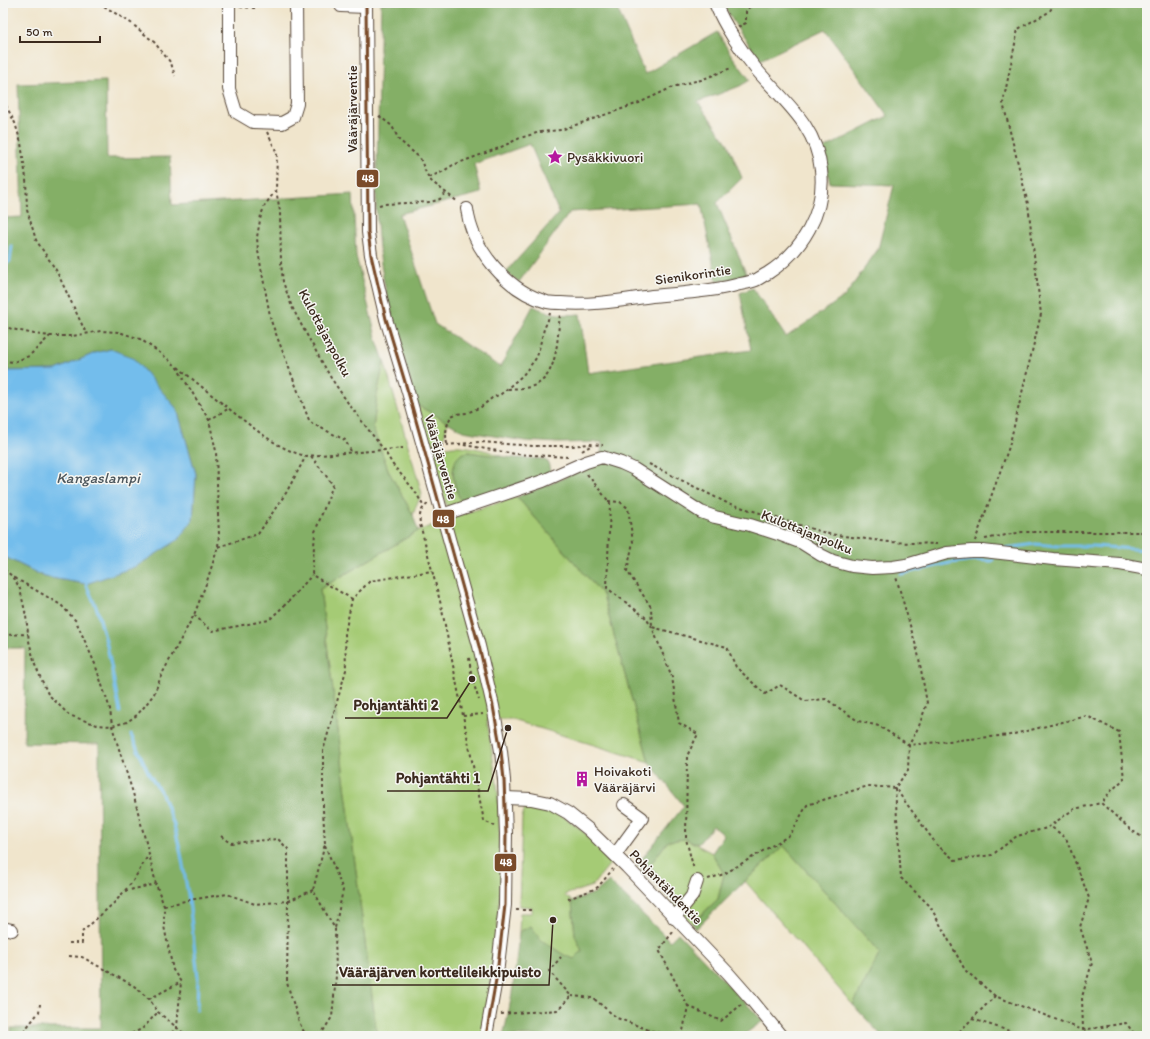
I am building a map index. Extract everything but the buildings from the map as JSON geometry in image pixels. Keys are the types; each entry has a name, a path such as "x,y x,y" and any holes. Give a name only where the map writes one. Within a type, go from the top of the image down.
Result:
{"street":[{"path":"229,5 229,89 236,112 253,122 282,124 293,117 297,104 296,3"},
{"name":"Sienikorintie","path":"467,209 468,220 473,234 485,256 498,272 513,285 528,294 547,302 577,304 724,289 757,280 780,265 797,249 811,227 822,195 822,172 819,153 811,135 797,113 756,69 729,31 715,3"},
{"path":"341,6 366,5"},
{"name":"Vääräjärventie","path":"366,5 368,78 368,232 371,255 386,319 478,646 493,706 501,751 504,780 506,834 505,905 498,974 486,1036"},
{"name":"Kulottajanpolku","path":"442,515 543,481 584,463 602,457 634,469 686,504 701,512 715,517 761,528 791,538 833,561 860,567 892,567 906,565 973,546 983,551 1053,559 1120,564 1147,569"},
{"name":"Pohjantähdentie","path":"504,798 531,799 550,803 568,813 588,829 618,858 728,973 781,1036"},
{"path":"618,858 642,818 624,805"},
{"path":"677,920 692,896 697,881"}],"path":[{"path":"100,3 131,23 154,42 171,62 175,76"},
{"path":"729,31 746,23 746,11 753,3"},
{"path":"973,546 1009,447 1041,314 1028,204 1003,103 1018,29 1049,12 1055,3"},
{"path":"229,5 256,8"},
{"path":"429,177 453,165 499,148 520,138 540,132 561,130 639,103 673,87 700,80 731,68"},
{"path":"3,100 15,123 21,143 26,178 27,210 36,240 56,270 86,333"},
{"path":"374,113 392,126 399,140 420,158 431,181 467,209"},
{"name":"Kulottajanpolku","path":"271,130 266,129 277,153 276,190 280,211 281,270 283,282 292,306 331,378 384,450 393,465 415,491 424,507"},
{"path":"276,190 262,212 258,237 258,251 271,321 309,420 313,424 345,440 352,453"},
{"path":"374,206 384,204 431,202 440,199 446,192"},
{"path":"507,389 524,388 539,383 551,367 558,337 557,303"},
{"path":"447,444 445,433 451,416 467,413 481,407 492,398 501,394 523,375 537,357 544,329 557,303"},
{"path":"3,326 27,333 50,336 72,336 101,331 119,332 140,339 163,355 228,409 256,430 280,447 294,453 311,456 403,448"},
{"path":"3,361 14,362 29,356 50,336"},
{"path":"14,578 20,589 35,665 48,694 69,715 97,725 112,726 127,722 137,715 154,694 162,674 194,615 218,547 219,534 216,451 209,420 176,366"},
{"path":"209,420 228,409"},
{"path":"432,446 480,442 533,446 572,446 588,444 607,446"},
{"path":"458,444 515,454 577,458 584,463 610,504 607,588 645,618 652,627 672,677 679,722 698,734 687,756 686,839 697,881 724,874 790,835 807,805 868,786 895,788 937,845 955,860 992,854 1017,836 1047,828 1074,809 1101,803 1124,779 1119,732 1086,716 1010,735 909,745 879,726 858,721 826,699 806,701 780,685 765,694 736,667 727,647 652,627"},
{"path":"218,547 258,534 286,492 306,456"},
{"path":"194,615 212,631 269,620 288,602 312,575 315,532 333,485 311,456"},
{"path":"648,464 727,503 829,534 889,542 941,544"},
{"path":"438,501 424,507 419,517 441,605 484,821 496,826"},
{"path":"608,501 620,502 628,508 633,542 626,571 651,607 652,627"},
{"path":"973,546 1022,532 1147,532"},
{"path":"892,567 918,652 927,703 919,726 909,745 908,770 895,788 901,878 930,906 965,970 995,996 1083,1030 1126,1023 1136,1036"},
{"path":"3,568 14,578 61,605 76,621 95,664 110,709 112,726 133,793 156,884 164,906 164,926 173,970 181,982 177,1027 169,1036"},
{"path":"335,929 313,890 325,844 323,810 323,751 346,670 345,634 352,600 370,581 432,571"},
{"path":"312,575 352,600"},
{"path":"3,635 28,634"},
{"path":"469,656 472,679 480,703"},
{"path":"482,708 485,717"},
{"path":"463,716 484,714"},
{"path":"1101,803 1131,830 1147,840"},
{"path":"1050,826 1066,838 1088,898 1080,926 1092,963 1082,997 1083,1030 1081,1036"},
{"path":"221,836 230,843 278,839 288,849 287,983 299,1022 306,1036"},
{"path":"320,1036 332,1017 336,976 335,929 343,890 325,844"},
{"path":"69,943 82,943 82,932 124,892 133,881 149,854"},
{"path":"568,899 598,887 618,858"},
{"path":"124,892 156,884"},
{"path":"164,906 189,900 227,894 255,904 288,900 313,890"},
{"path":"514,910 532,910"},
{"path":"677,920 659,950 688,1006 721,1021 750,998"},
{"path":"69,956 82,957 134,986 149,999 158,1012 187,1036"},
{"path":"561,957 548,971 571,996 593,998 617,1018 649,1030 672,1036"},
{"path":"149,999 181,982"},
{"path":"501,1014 558,1010 571,996"},
{"path":"955,1036 995,996"},
{"path":"20,1036 39,1012 40,1004"},
{"path":"682,1036 688,1006"},
{"path":"126,1036 142,1029 158,1012"},
{"path":"972,1019 1025,1036"}],"green space":[{"path":"381,3 615,3 645,74 717,32 732,56 750,80 740,86 698,102 728,144 742,178 717,203 747,276 717,282 701,204 570,212 519,282 506,272 559,213 530,144 474,164 481,193 399,214 435,324 500,367 533,306 556,314 580,314 588,373 751,350 740,293 753,288 786,337 845,296 878,249 894,185 830,183 823,149 888,116 825,29 760,60 736,26 723,4 1147,3 1147,1036 882,1036 853,1005 880,953 784,846 745,881 696,929 692,924 718,899 724,874 712,853 724,835 713,826 698,844 686,839 668,841 650,865 660,879 656,883 637,865 684,806 649,762 603,595 517,497 597,463 601,455 602,442 559,443 525,441 463,431 417,405 390,309 383,277 378,242 376,206"},
{"path":"106,81 107,158 170,157 172,205 353,194 356,256 377,341 384,361 377,395 373,429 389,472 413,515 418,531 320,589 377,1036 11,1036 11,1028 101,1028 99,744 24,743 25,648 3,648 3,556 45,577 86,584 193,520 196,474 177,409 111,349 95,353 56,370 3,371 3,218 22,217 18,84"},
{"path":"384,361 422,494 413,515 389,472 373,429 377,395"},
{"path":"417,405 448,422 443,440 436,442 435,444 435,447 438,450 451,446 464,446 486,451 502,457 468,452 457,462 454,467 453,477 462,503 449,507 446,505"},
{"path":"468,452 514,458 542,459 548,462 550,471 549,474 462,503 456,490 453,474 456,459"},
{"path":"517,497 603,595 649,762 513,720 487,720 498,792 501,872 497,936 482,1036 377,1036 320,589 418,531 456,516"},
{"path":"526,804 550,810 562,816 585,833 613,860 592,886 564,895 572,901 575,935 582,951 574,959 564,955 541,940 531,926 519,932 520,913 532,913 532,907 519,906 522,818"},
{"path":"686,839 712,853 724,874 718,899 692,924 656,883 660,879 650,865 668,841"},
{"path":"784,846 880,953 853,1005 745,881"},
{"path":"609,881 670,941 678,933 763,1021 742,1036 503,1036 513,984 519,932 531,926 541,940 564,955 574,959 582,951 575,935 572,901 595,893"}],"water":[{"name":"Kangaslampi","path":"111,349 133,358 177,409 196,474 193,520 178,540 137,566 86,584 45,577 3,556 3,371 56,370 95,353"}],"waterway":[{"path":"3,266 10,261 12,246"},
{"path":"1006,548 1036,544 1147,550"},
{"path":"901,574 950,563 975,560 993,560"},
{"path":"86,584 97,609 107,645 120,712"},
{"path":"131,735 149,774 162,794 174,825 181,854 189,900 198,977 197,1010"}],"transit line":[{"name":"48","path":"366,3 368,232 371,255 386,319 479,646 493,706 501,751 504,780 506,834 505,905 497,974 486,1036"}],"place":[{"name":"Pysäkkivuori","path":"555,157"},
{"name":"Pohjantähti 2","path":"472,679"},
{"name":"Pohjantähti 1","path":"508,728"},
{"name":"Hoivakoti Vääräjärvi","path":"582,779"},
{"name":"Vääräjärven korttelileikkipuisto","path":"553,920"}]}
